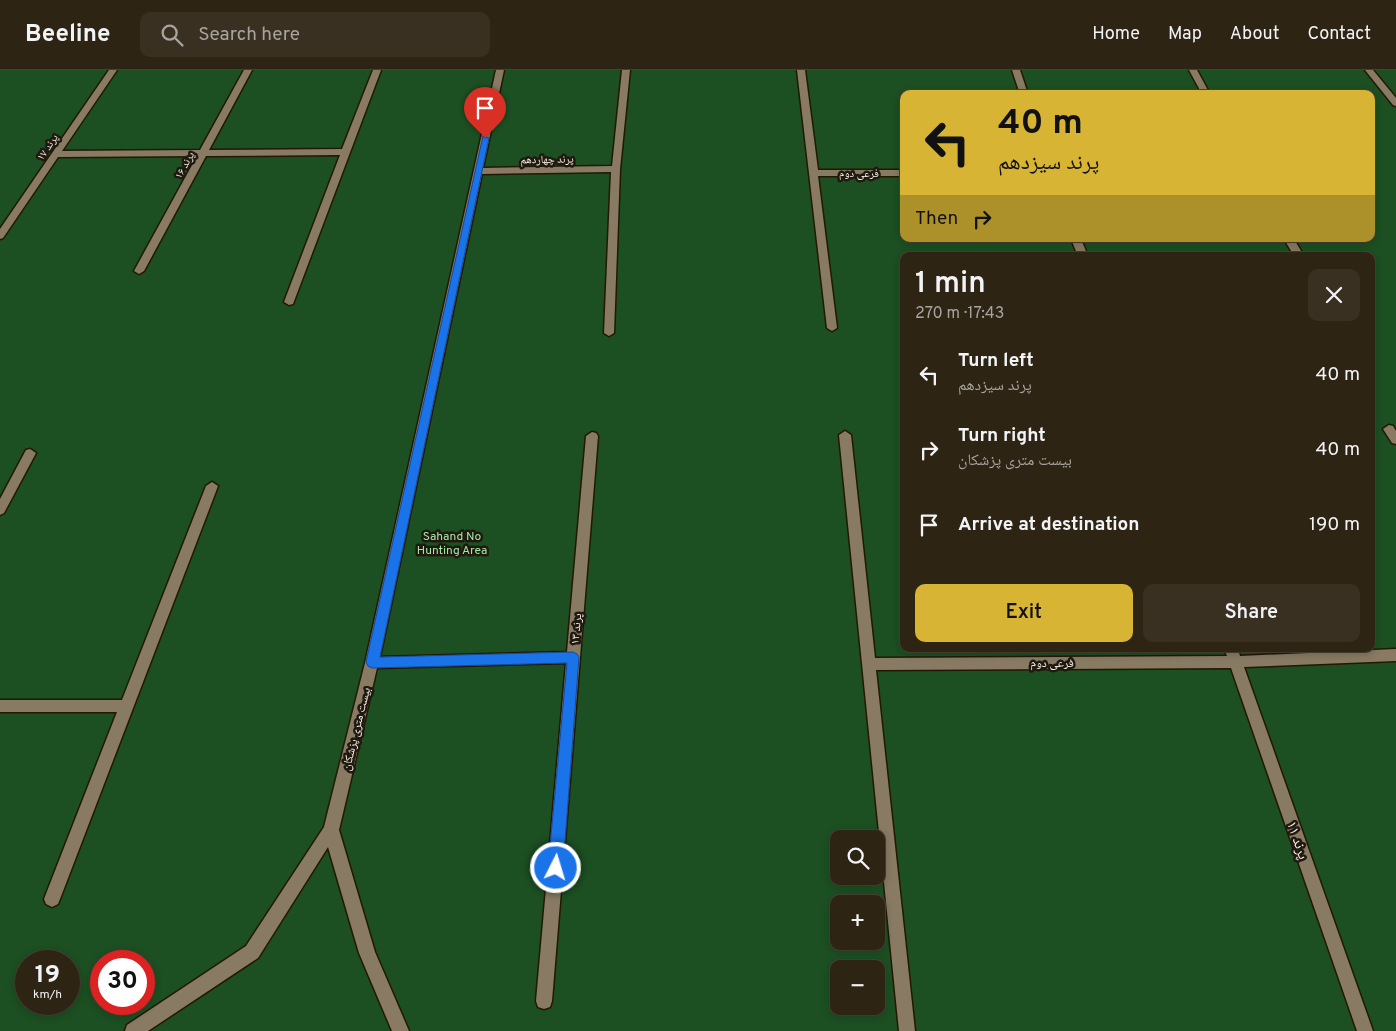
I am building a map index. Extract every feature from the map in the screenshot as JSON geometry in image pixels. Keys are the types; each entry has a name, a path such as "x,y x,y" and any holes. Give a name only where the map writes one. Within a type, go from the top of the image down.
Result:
{"street":[{"name":"پرند ۱۷","path":"0,236 113,70"},
{"name":"پرند ۱۶","path":"139,270 248,70"},
{"path":"289,302 377,70"},
{"name":"بیست متری پزشکان","path":"331,830 372,662 500,70"},
{"path":"609,333 616,169 626,70"},
{"path":"801,70 832,328"},
{"path":"1016,70 1023,90"},
{"path":"1192,70 1204,90"},
{"path":"1369,70 1396,103"},
{"path":"56,154 347,152"},
{"name":"پرند چهاردهم","path":"478,172 616,169"},
{"name":"فرعی دوم","path":"814,173 900,174"},
{"path":"1389,429 1396,440"},
{"path":"845,435 907,1031"},
{"name":"پرند ۱۳","path":"544,1001 592,436"},
{"path":"0,510 30,453"},
{"path":"52,899 212,486"},
{"name":"فرعی دوم","path":"870,664 1233,655 1396,655"},
{"name":"پرند ۱۱","path":"1233,655 1365,1031"},
{"path":"372,662 573,657"},
{"path":"0,706 126,706"},
{"path":"132,1031 252,952 331,830"},
{"path":"331,830 367,953 401,1031"}],"green space":[{"name":"Sahand No Hunting Area","path":"0,70 1396,70 1396,1031 0,1031"}],"route":[{"path":"485,138 372,662 573,657 556,868"}]}
